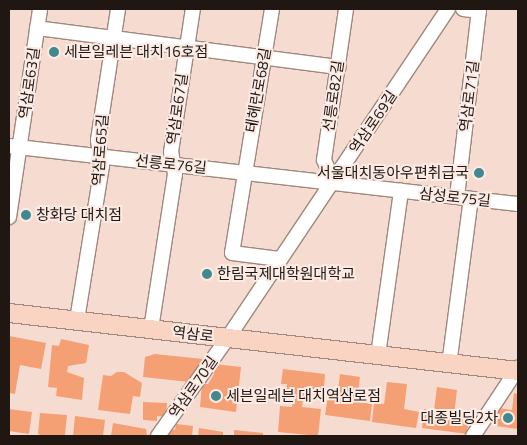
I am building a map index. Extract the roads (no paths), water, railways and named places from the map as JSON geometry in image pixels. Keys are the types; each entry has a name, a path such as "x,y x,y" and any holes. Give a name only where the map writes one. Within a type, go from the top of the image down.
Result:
{"main road":[{"name":"역삼로","path":"9,313 378,355 449,365 518,370"}],"street":[{"name":"역삼로63길","path":"9,217 14,147 40,9"},
{"name":"역삼로65길","path":"77,320 102,166 98,140 118,9"},
{"name":"역삼로67길","path":"151,329 174,174 171,152 193,9"},
{"name":"테헤란로68길","path":"245,172 272,9"},
{"name":"선릉로82길","path":"333,182 324,160 346,9"},
{"name":"역삼로69길","path":"227,339 448,9"},
{"name":"역삼로71길","path":"449,365 479,11 463,9"},
{"path":"37,28 338,67"},
{"name":"선릉로76길","path":"14,147 333,182"},
{"path":"245,172 232,253 280,259"},
{"name":"삼성로75길","path":"333,182 518,204"},
{"path":"378,355 401,191"},
{"name":"역삼로70길","path":"158,436 227,339"},
{"path":"473,436 518,370"}],"place":[{"name":"세븐일레븐 대치16호점","path":"54,52"},
{"name":"서울대치동아우편취급국","path":"479,173"},
{"name":"창화당 대치점","path":"26,215"},
{"name":"한림국제대학원대학교","path":"207,274"},
{"name":"세븐일레븐 대치역삼로점","path":"216,396"},
{"name":"대종빌딩2차","path":"508,418"}]}
